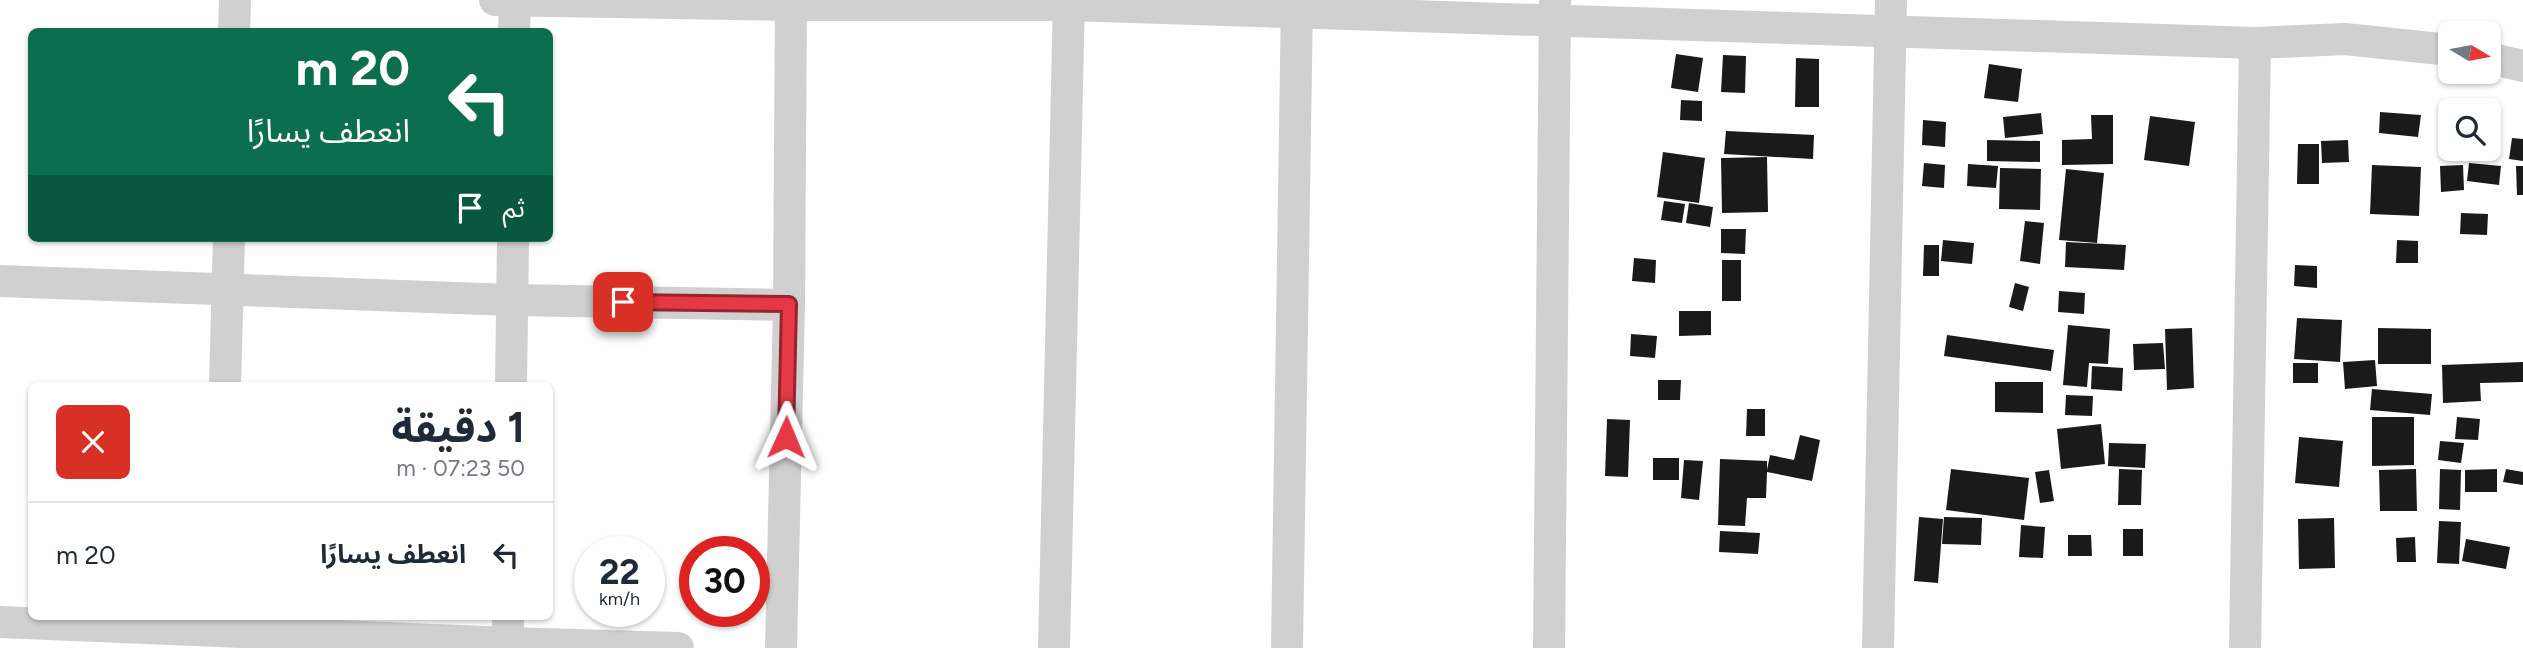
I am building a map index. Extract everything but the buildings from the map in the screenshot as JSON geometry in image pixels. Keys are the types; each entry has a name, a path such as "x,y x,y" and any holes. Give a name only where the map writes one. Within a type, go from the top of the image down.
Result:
{"street":[{"path":"234,28 235,0"},
{"path":"495,0 1069,2 1890,15 2255,43 2345,39 2438,49"},
{"path":"514,28 515,0"},
{"path":"781,648 789,304 791,2"},
{"path":"1054,648 1069,2"},
{"path":"1287,648 1297,5"},
{"path":"1549,648 1555,10"},
{"path":"1878,648 1890,15"},
{"path":"2245,648 2255,43"},
{"path":"2501,61 2523,66"},
{"path":"225,382 229,242"},
{"path":"511,382 513,242"},
{"path":"0,281 513,300 789,304"},
{"path":"0,622 218,624 508,636 678,648"}],"route":[{"path":"623,302 789,304 786,437"}]}
